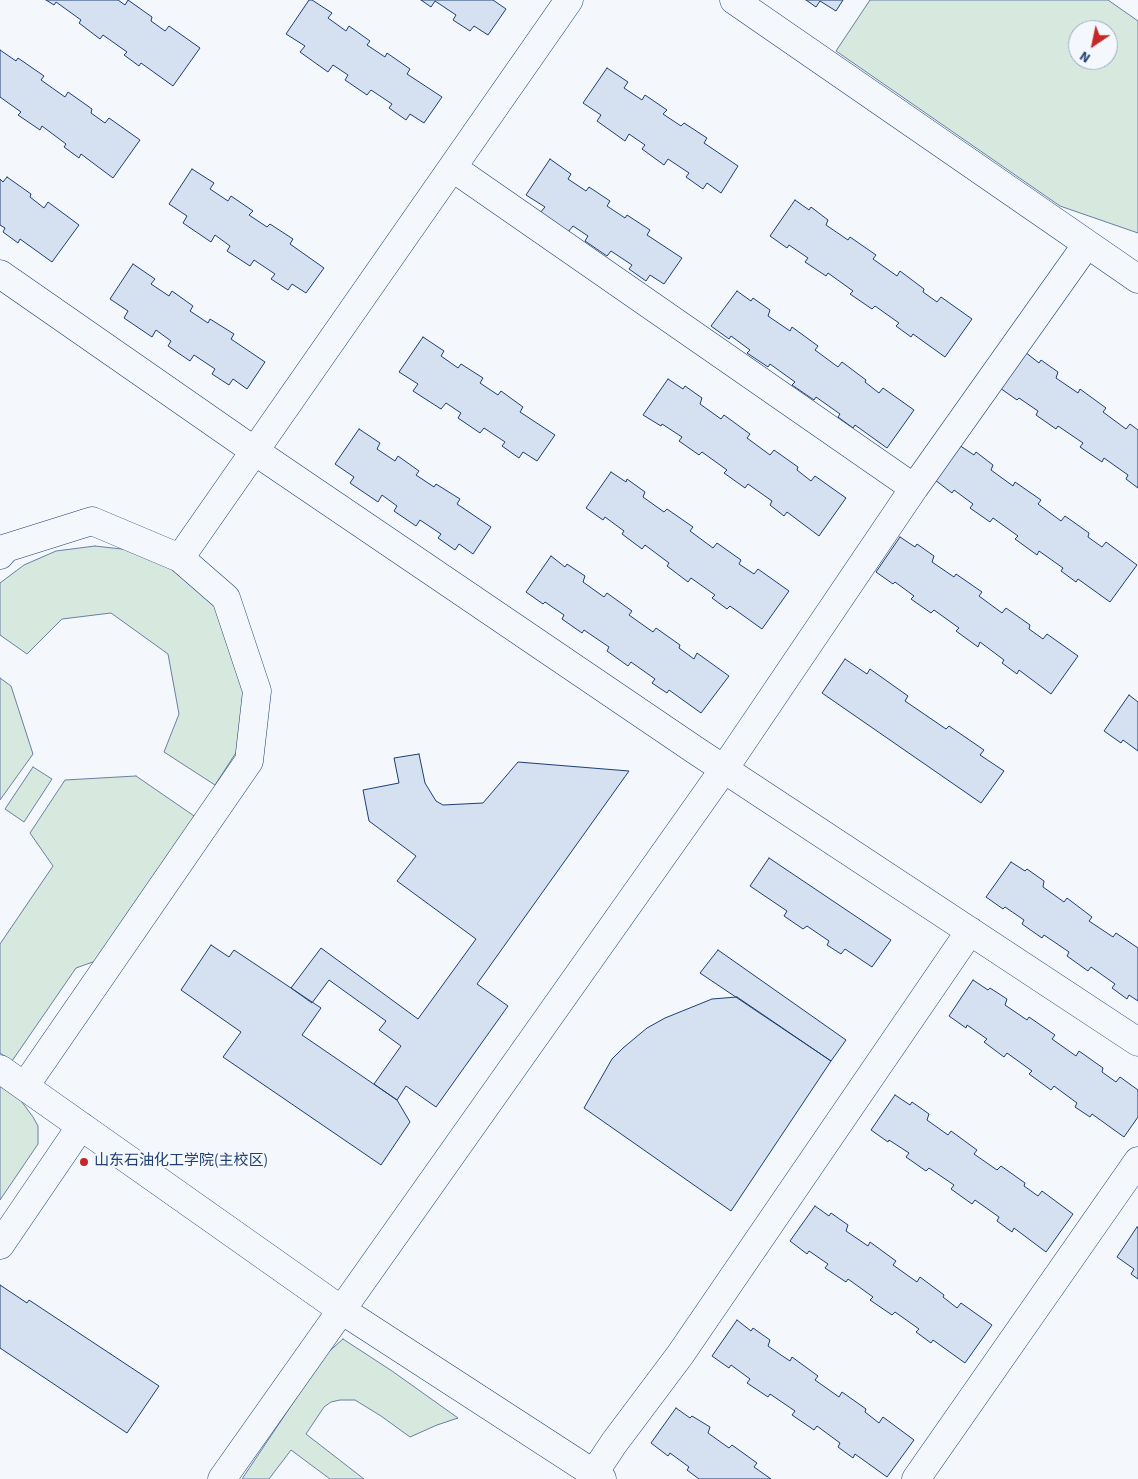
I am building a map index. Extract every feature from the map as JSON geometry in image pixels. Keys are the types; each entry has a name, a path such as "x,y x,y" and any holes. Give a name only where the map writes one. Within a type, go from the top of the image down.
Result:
{"lane":[{"path":"180,558 256,452 570,0"},
{"path":"734,0 1138,279"},
{"path":"453,168 914,488"},
{"path":"222,1479 340,1309 724,769 914,488 1087,244"},
{"path":"0,274 256,452 724,769 1138,1042"},
{"path":"0,555 6,548 92,522 180,558 226,598 257,691 249,761 25,1086"},
{"path":"0,1069 340,1309 598,1476 614,1443 680,1355 970,931"},
{"path":"0,1245 81,1126"},
{"path":"916,1479 1138,1161"}],"shaded area":[{"path":"870,0 1108,0 1138,21 1138,233 1060,206 836,51"},
{"path":"95,546 130,550 172,566 206,591 233,633 245,678 239,748 215,785 164,752 179,714 168,654 111,613 62,619 27,654 0,635 0,583 24,565 56,551"},
{"path":"0,678 11,686 33,754 0,800"},
{"path":"33,767 52,779 24,822 5,809"},
{"path":"136,776 200,820 104,958 76,968 12,1061 0,1053 0,944 53,866 30,833 65,780"},
{"path":"0,1086 19,1098 33,1117 38,1126 38,1144 0,1200"},
{"path":"343,1339 458,1418 410,1437 355,1400 331,1402 324,1407 306,1434 364,1479 330,1479 291,1450 269,1479 242,1479 325,1355"}],"building":[{"path":"46,0 118,0 125,5 128,0 152,17 151,21 165,31 169,26 200,48 173,86 141,63 139,66 124,55 127,52 103,35 100,39 79,23 81,20 56,2 54,5"},
{"path":"309,0 332,13 328,18 346,31 349,26 370,41 367,45 385,57 387,53 410,69 407,74 442,97 424,123 410,114 406,120 389,108 392,104 371,90 367,95 345,80 348,75 333,65 328,72 300,52 305,46 286,34"},
{"path":"421,0 493,0 506,9 488,35 474,26 470,31 453,20 456,15 435,1 431,7"},
{"path":"806,0 843,0 836,11 820,1 816,7"},
{"path":"0,50 16,61 18,58 44,76 41,80 65,97 68,92 92,109 91,113 105,123 109,118 140,140 113,178 81,154 79,158 64,147 66,144 42,126 40,130 18,115 21,112 0,97"},
{"path":"607,68 628,82 624,88 642,100 645,95 667,110 663,114 681,126 684,123 707,138 704,143 738,166 721,193 707,183 703,189 686,177 689,173 668,159 664,165 642,149 645,145 629,134 625,141 597,121 601,115 583,103"},
{"path":"550,159 571,174 568,179 586,191 589,187 610,201 607,206 625,218 627,215 650,230 647,235 682,258 664,284 650,275 646,281 629,269 632,265 611,251 607,256 585,241 588,236 573,226 568,232 540,213 545,207 526,195"},
{"path":"192,169 214,183 210,189 228,201 231,196 253,211 249,215 267,227 270,224 293,239 290,244 324,268 306,293 292,284 288,290 271,279 275,274 254,260 250,266 227,251 230,246 215,235 211,242 183,223 187,216 169,204"},
{"path":"7,177 31,194 30,197 44,208 48,202 79,225 52,262 20,239 18,243 3,232 5,228 0,225 0,179 3,182"},
{"path":"795,200 809,210 811,207 828,220 826,225 848,240 850,237 876,255 873,259 897,276 900,271 924,289 923,292 937,302 941,297 972,319 945,357 913,334 911,337 896,326 899,323 875,306 872,309 850,294 853,291 828,273 826,276 805,262 808,258 789,245 787,248 770,236"},
{"path":"133,264 155,279 151,284 169,296 172,291 193,306 190,311 208,323 210,319 234,334 231,339 265,362 247,389 233,379 229,385 212,374 215,369 194,355 190,361 168,346 171,341 156,330 152,337 124,318 128,311 110,299"},
{"path":"737,291 751,301 753,298 770,310 768,316 790,331 792,327 818,346 815,350 838,367 842,362 866,380 865,382 879,393 883,388 914,410 887,448 855,425 853,428 838,417 840,414 816,397 814,400 792,385 795,382 770,364 768,367 747,353 750,350 731,336 729,339 711,326"},
{"path":"423,337 444,351 441,356 458,368 461,364 483,378 480,383 498,395 501,391 523,407 520,412 555,435 537,461 523,452 519,458 502,446 505,442 484,428 480,433 458,418 461,413 446,403 441,409 413,391 418,384 399,372"},
{"path":"1025,352 1039,363 1041,360 1058,372 1056,378 1078,393 1080,389 1106,408 1103,412 1126,429 1130,424 1138,430 1138,488 1126,479 1128,475 1104,458 1102,462 1080,447 1083,443 1058,426 1056,429 1036,415 1038,411 1000,388"},
{"path":"668,379 683,389 685,386 702,398 700,404 721,419 724,415 750,434 747,438 770,455 774,450 798,467 797,470 811,481 815,476 846,498 819,536 787,512 784,516 770,505 772,501 748,484 745,488 724,473 727,470 702,452 699,455 679,441 682,437 643,415"},
{"path":"359,429 380,443 377,449 395,461 398,456 419,471 416,475 434,487 436,484 460,499 457,504 491,527 473,554 459,544 455,550 438,538 441,534 420,520 416,526 394,511 397,506 382,495 378,502 350,483 354,477 335,464"},
{"path":"959,445 974,455 976,452 993,465 991,470 1013,486 1015,482 1041,500 1038,504 1061,521 1065,516 1089,533 1088,537 1102,547 1106,542 1137,565 1110,602 1078,579 1076,582 1061,571 1063,568 1039,551 1037,555 1015,539 1018,536 993,518 990,522 970,508 973,504 954,490 952,493 935,480"},
{"path":"611,472 626,482 627,479 645,492 643,497 664,512 667,509 693,527 690,531 713,548 717,543 741,560 739,564 754,574 758,569 789,591 762,629 730,606 727,609 712,598 715,595 691,578 688,582 667,566 669,563 645,545 642,549 622,534 624,531 605,517 603,520 586,508"},
{"path":"900,537 915,547 917,544 934,556 932,562 954,577 956,574 982,592 979,596 1002,613 1006,608 1030,625 1029,629 1043,639 1047,634 1078,656 1051,694 1019,670 1017,674 1002,663 1004,660 980,642 978,647 956,631 959,628 934,610 931,613 911,599 914,596 895,582 893,584 876,572"},
{"path":"551,556 565,567 567,564 585,576 583,582 604,597 607,593 632,611 629,615 653,632 656,628 680,645 679,648 694,659 697,653 729,676 701,713 669,690 667,693 652,683 655,679 631,662 628,666 607,651 609,647 584,630 582,633 562,619 564,615 526,592"},
{"path":"845,659 867,674 870,669 908,696 905,701 946,729 949,726 984,750 980,755 1004,771 981,803 822,693"},
{"path":"1129,695 1138,702 1138,751 1123,740 1121,743 1104,731"},
{"path":"419,754 425,783 436,801 443,805 483,803 518,762 629,771 477,984 508,1006 436,1107 406,1086 397,1100 374,1084 401,1046 379,1030 386,1021 329,980 312,1003 291,988 321,948 418,1019 476,939 397,881 416,856 369,821 363,790 399,783 394,758"},
{"path":"769,858 891,940 872,967 845,949 841,954 827,945 829,941 807,926 803,929 784,916 787,911 750,886"},
{"path":"1011,862 1025,871 1027,869 1044,881 1043,887 1064,902 1067,898 1092,917 1089,921 1113,937 1116,933 1138,948 1138,1001 1129,995 1127,999 1112,988 1115,984 1091,967 1088,971 1067,956 1069,952 1044,935 1042,938 1022,924 1024,920 986,897"},
{"path":"211,945 229,957 234,950 321,1008 302,1035 397,1100 410,1122 381,1165 223,1057 241,1032 181,990"},
{"path":"718,950 846,1040 831,1061 700,973"},
{"path":"973,980 1007,999 1005,1005 1027,1020 1029,1017 1055,1035 1052,1039 1076,1056 1079,1051 1103,1068 1102,1072 1116,1082 1120,1077 1138,1090 1138,1117 1124,1137 1092,1114 1090,1117 1075,1107 1077,1103 1054,1086 1051,1090 1029,1074 1032,1071 1007,1053 1004,1057 984,1042 987,1039 967,1025 966,1028 949,1016"},
{"path":"737,997 831,1061 731,1211 584,1108 612,1059 647,1028 665,1018 712,999"},
{"path":"895,1095 910,1105 912,1102 929,1114 927,1120 948,1135 951,1131 977,1150 974,1154 997,1170 1001,1166 1025,1183 1024,1186 1038,1196 1042,1191 1073,1214 1046,1252 1014,1228 1012,1232 997,1221 999,1217 975,1200 972,1204 951,1189 954,1185 929,1168 926,1171 906,1157 909,1153 871,1130"},
{"path":"815,1206 829,1216 831,1213 848,1225 846,1231 868,1246 870,1242 896,1261 893,1265 917,1282 920,1277 944,1295 943,1297 957,1308 961,1303 992,1325 965,1363 933,1340 931,1343 916,1332 919,1329 895,1312 892,1315 870,1300 873,1297 848,1279 846,1282 825,1268 828,1264 809,1251 807,1254 790,1241"},
{"path":"1137,1227 1138,1279 1131,1274 1134,1269 1117,1257"},
{"path":"0,1285 27,1303 29,1300 159,1386 127,1433 0,1348"},
{"path":"737,1320 751,1331 753,1328 770,1340 768,1346 781,1355 790,1361 792,1357 818,1376 815,1380 839,1397 842,1392 866,1409 865,1412 879,1423 883,1417 914,1440 887,1477 855,1454 853,1458 838,1447 840,1443 817,1426 814,1430 792,1415 795,1411 770,1394 768,1397 747,1383 750,1379 731,1365 729,1368 712,1356"},
{"path":"676,1408 690,1418 692,1416 710,1427 708,1433 729,1448 732,1445 757,1463 754,1467 771,1479 699,1479 687,1470 689,1467 670,1453 668,1456 651,1443"}],"place":[{"name":"山东石油化工学院(主校区)","path":"84,1162"}]}
